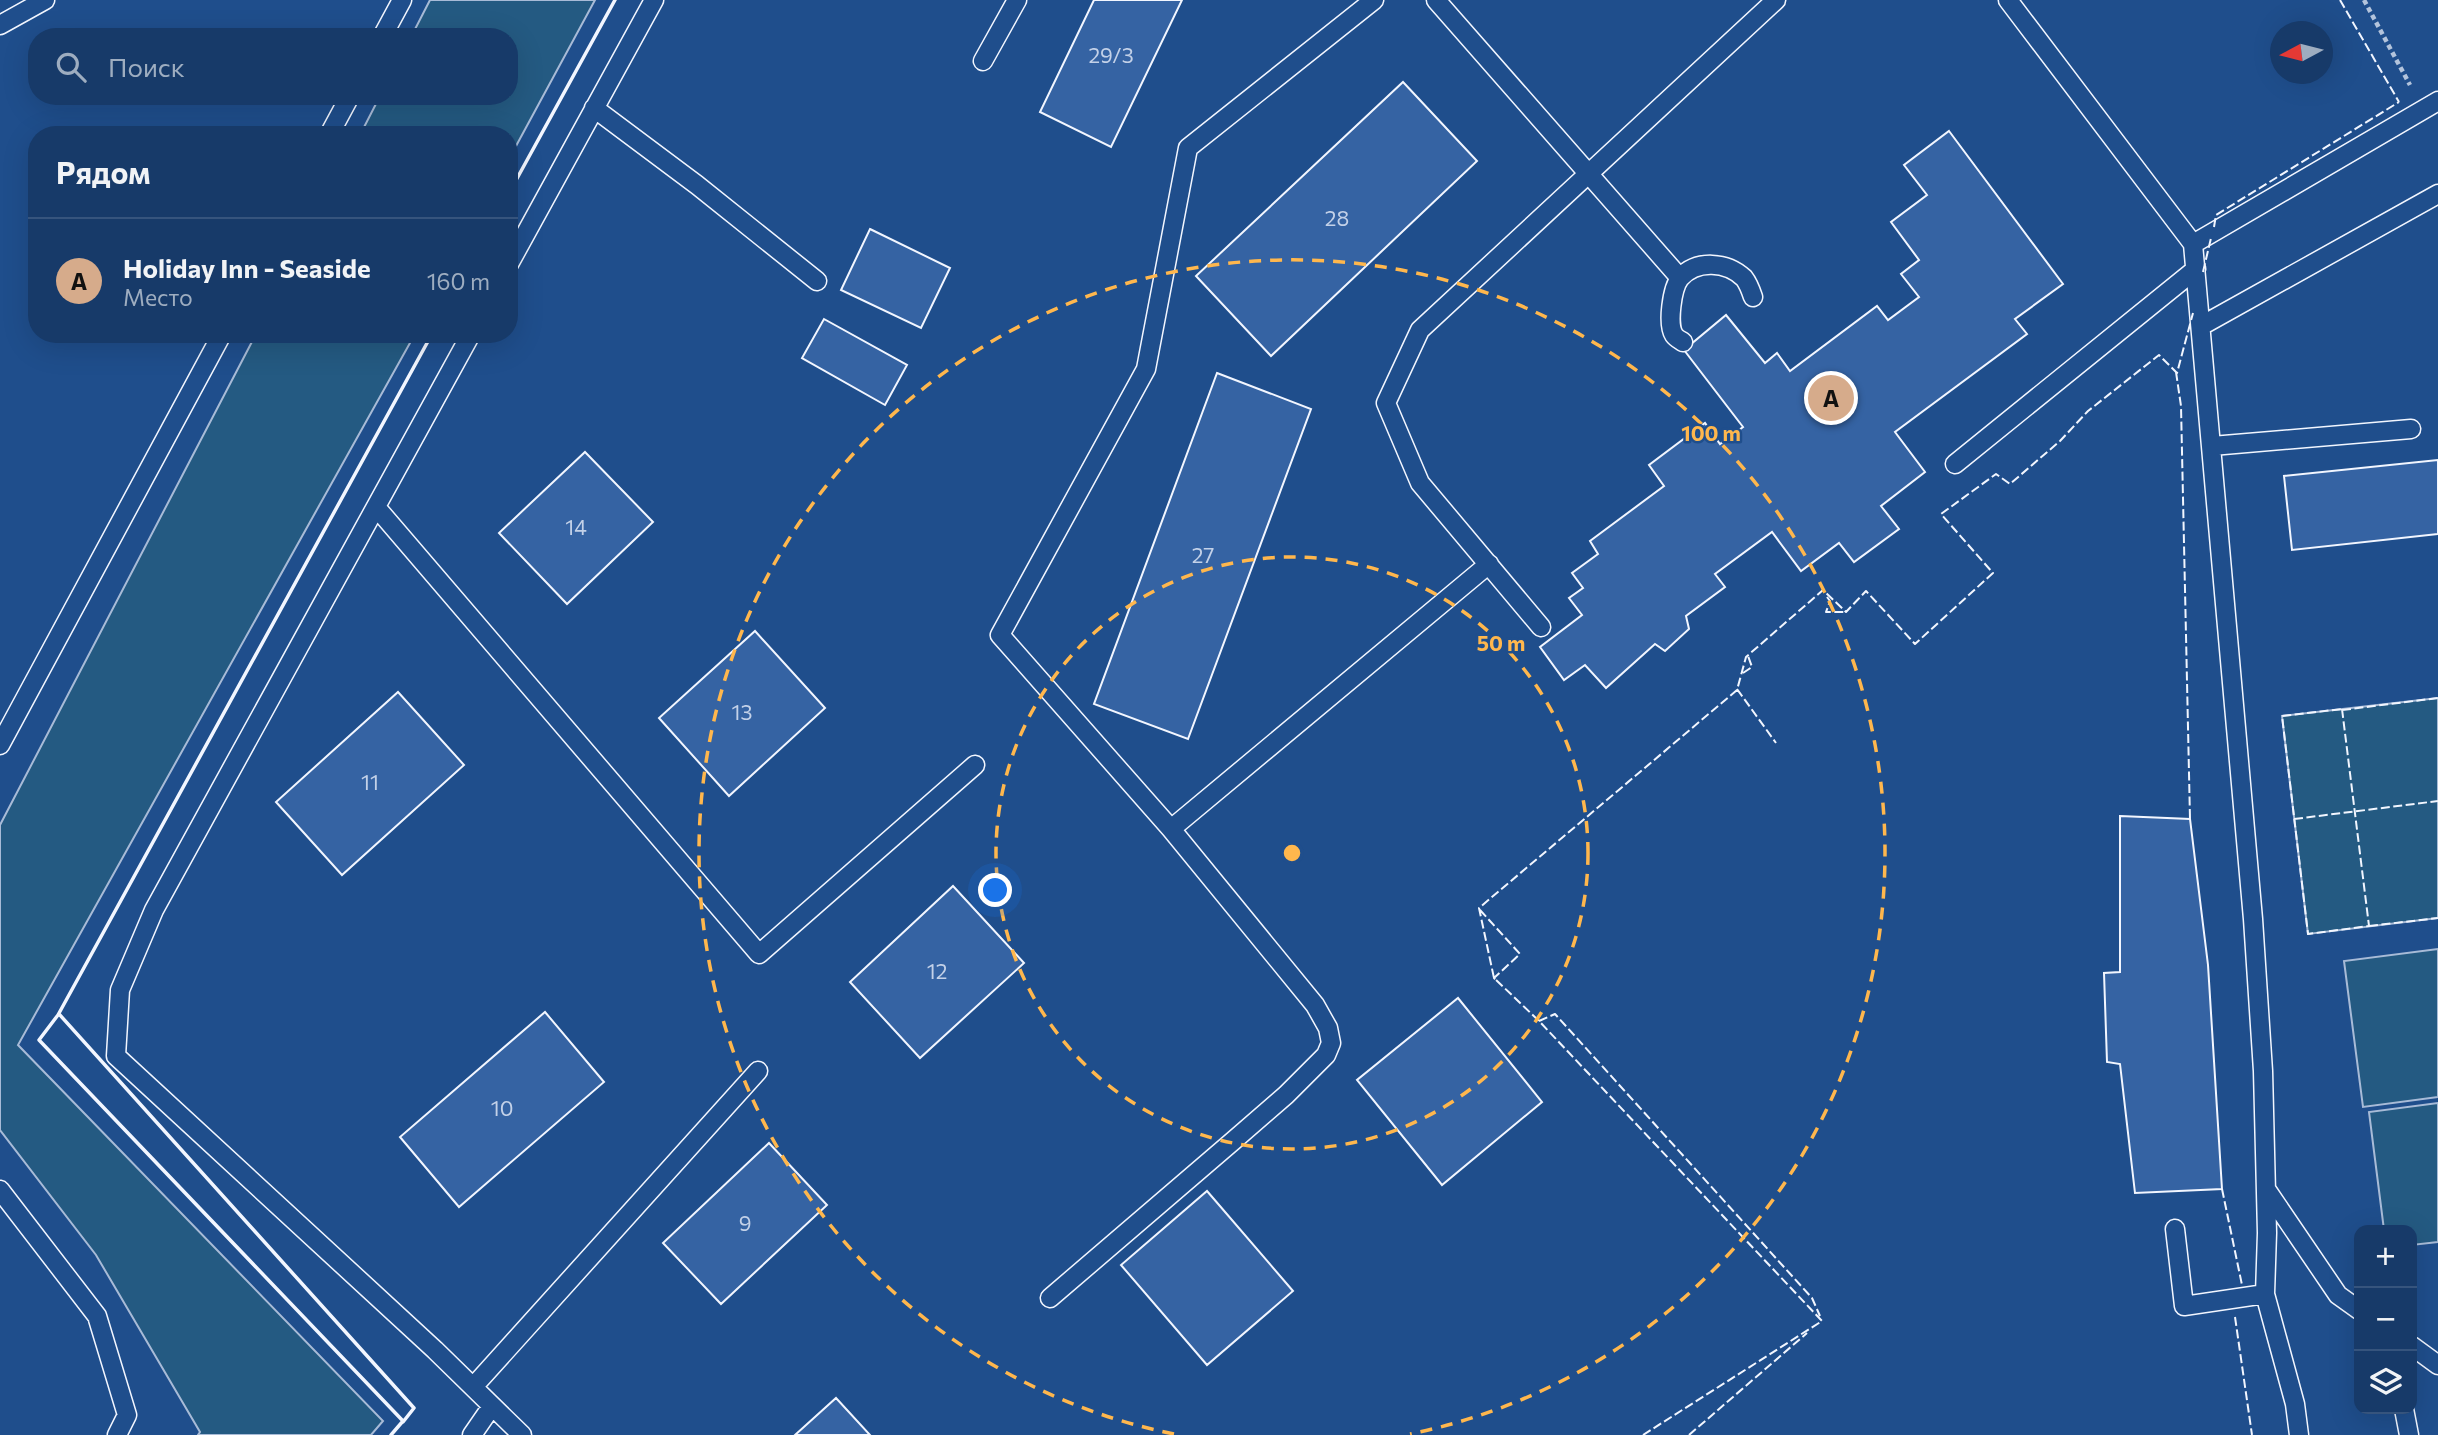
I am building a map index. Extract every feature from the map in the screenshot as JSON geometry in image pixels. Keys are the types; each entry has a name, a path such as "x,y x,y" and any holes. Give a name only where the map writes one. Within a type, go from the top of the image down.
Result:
{"lane":[{"path":"0,25 45,0"},
{"path":"387,28 402,0"},
{"path":"518,247 654,0"},
{"path":"983,61 1017,0"},
{"path":"1050,1298 1286,1095 1326,1055 1331,1043 1328,1028 1315,1005 1171,829 1000,635 1146,369 1188,148 1374,0"},
{"path":"1436,0 1680,278"},
{"path":"1541,627 1420,483 1386,403 1420,330 1776,0"},
{"path":"2008,0 2193,244 2254,933 2263,1071 2265,1294 2295,1405 2299,1435"},
{"path":"334,126 345,105"},
{"path":"2193,244 2431,105"},
{"path":"594,108 697,184 817,281"},
{"path":"2201,326 2438,194"},
{"path":"1683,342 1674,335 1671,323 1673,294 1680,278 1698,266 1719,265 1732,269 1746,280 1753,297"},
{"path":"1955,464 2196,269"},
{"path":"0,745 217,343"},
{"path":"466,343 154,910 120,990 116,1056 522,1435"},
{"path":"2212,446 2411,429"},
{"path":"376,507 759,954 975,765"},
{"path":"1171,829 1489,564"},
{"path":"473,1387 758,1071"},
{"path":"2266,1189 2354,1319"},
{"path":"0,1190 97,1315 127,1415 117,1435"},
{"path":"2175,1229 2184,1306 2265,1294"},
{"path":"2338,1295 2354,1306"},
{"path":"2417,1350 2438,1365"},
{"path":"472,1435 492,1406"},
{"path":"2405,1414 2409,1435"}],"path":[{"path":"2364,0 2431,105"}],"shaded area":[{"path":"430,0 595,0 518,142 518,126 365,126 375,105 518,105 518,28 416,28"},
{"path":"251,343 410,343 18,1045 383,1421 371,1435 198,1435 200,1432 96,1255 0,1130 0,825"},
{"path":"2438,698 2438,918 2308,934 2282,716"},
{"path":"2438,949 2438,1097 2363,1107 2344,961"},
{"path":"2438,1103 2438,1242 2417,1244 2417,1225 2383,1225 2369,1112"}],"building":[{"path":"1094,0 1182,0 1111,147 1040,112"},
{"path":"1403,82 1477,161 1271,356 1196,276"},
{"path":"1949,131 2063,284 2015,319 2027,334 1895,432 1925,472 1881,506 1899,529 1854,562 1839,543 1801,571 1772,532 1715,574 1725,587 1686,616 1689,629 1665,651 1655,644 1606,688 1585,665 1564,680 1540,647 1582,615 1569,598 1583,588 1572,573 1598,554 1590,541 1664,486 1649,465 1705,423 1720,444 1743,427 1684,350 1726,315 1765,363 1777,353 1790,371 1877,306 1888,320 1919,297 1901,274 1919,260 1891,222 1927,195 1904,165"},
{"path":"870,229 950,268 921,328 841,290"},
{"path":"824,319 907,365 885,405 802,358"},
{"path":"1217,373 1311,409 1188,739 1094,704"},
{"path":"585,452 653,522 567,604 499,533"},
{"path":"2438,460 2438,534 2292,550 2284,476"},
{"path":"755,631 825,708 729,796 659,718"},
{"path":"398,692 464,765 342,875 276,802"},
{"path":"2120,816 2190,819 2208,965 2222,1189 2135,1193 2120,1064 2107,1062 2104,973 2120,972"},
{"path":"953,886 1024,963 920,1058 850,982"},
{"path":"1458,998 1542,1102 1442,1185 1357,1080"},
{"path":"545,1012 604,1082 459,1207 400,1137"},
{"path":"769,1143 827,1205 721,1304 663,1243"},
{"path":"1207,1191 1293,1291 1207,1365 1121,1265"},
{"path":"836,1398 870,1435 795,1435"}],"fence":[{"path":"2340,0 2399,102"},
{"path":"2214,227 2216,215 2399,102"},
{"path":"2203,272 2211,238"},
{"path":"1643,1435 1822,1321 1539,1021 1494,978 1479,908 1737,690 1746,657 1823,590 1846,612 1866,591 1915,644 1993,573 1941,514 1996,474 2010,484 2060,441 2088,411 2159,355 2177,373 2193,313"},
{"path":"2176,372 2181,406 2190,819"},
{"path":"1827,597 1830,601 1826,612 1844,612"},
{"path":"1743,673 1752,667 1748,656"},
{"path":"1737,689 1776,743"},
{"path":"2342,710 2438,698"},
{"path":"2342,709 2369,926 2308,934 2282,716 2342,709"},
{"path":"2294,819 2438,801"},
{"path":"1480,910 1520,954 1494,978 1496,980"},
{"path":"2369,926 2438,918"},
{"path":"1539,1021 1555,1014 1812,1298 1820,1316"},
{"path":"2222,1189 2242,1285"},
{"path":"2235,1317 2252,1435"},
{"path":"1689,1435 1807,1333"}],"wall":[{"path":"518,177 615,0"},
{"path":"391,1435 403,1421 39,1040 58,1015 427,343"},
{"path":"59,1014 414,1408 403,1422"}],"place":[{"name":"Holiday Inn - Seaside","path":"1831,398"}]}
